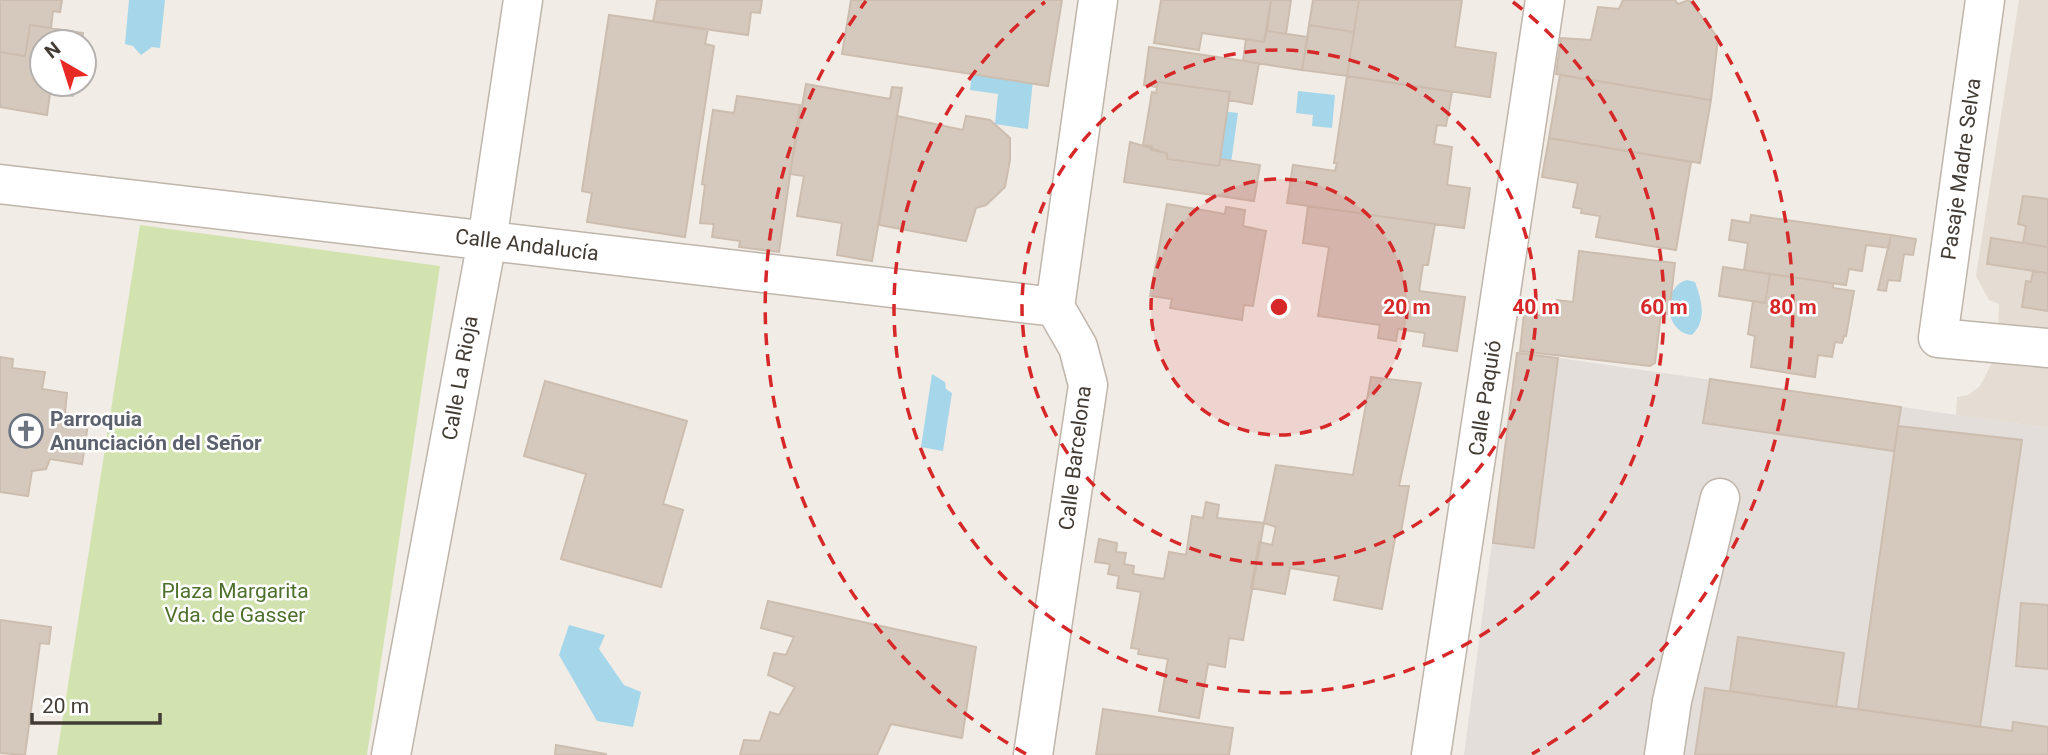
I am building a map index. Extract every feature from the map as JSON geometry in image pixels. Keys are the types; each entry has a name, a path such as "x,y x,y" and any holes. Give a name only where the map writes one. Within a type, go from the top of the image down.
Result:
{"street":[{"name":"Calle La Rioja","path":"391,755 487,241 523,0"},
{"path":"1055,307 1098,0"},
{"name":"Calle Paquió","path":"1432,755 1545,0"},
{"name":"Pasaje Madre Selva","path":"1985,0 1938,338 2048,348"},
{"name":"Calle Andalucía","path":"0,184 1055,307"},
{"name":"Calle Barcelona","path":"1033,755 1088,385 1078,347 1055,307"},
{"path":"1664,755 1672,701 1720,498"}],"shaded area":[{"path":"2019,0 2048,0 2048,428 1956,415 1957,397 1968,395 1980,386 1997,353 1999,304 1989,300 1976,276"},
{"path":"1517,352 2048,428 2048,755 1464,755"}],"green space":[{"name":"Plaza Margarita Vda. de Gasser","path":"140,225 440,266 367,755 57,755"}],"water":[{"path":"129,0 165,0 160,48 152,47 141,55 133,46 125,44"},
{"path":"972,73 1033,80 1028,129 995,124 998,94 970,90"},
{"path":"1298,91 1335,95 1332,128 1312,126 1313,115 1296,113"},
{"path":"1221,111 1238,113 1230,170 1214,169"},
{"path":"1687,280 1695,282 1702,310 1700,323 1692,335 1676,327 1669,309 1673,291"},
{"path":"932,374 945,382 946,389 952,393 943,451 921,447"},
{"path":"569,625 605,635 599,649 624,685 641,692 633,727 597,721 559,655"}],"building":[{"path":"0,0 62,0 60,12 53,11 51,28 30,25 28,28 25,56 0,52"},
{"path":"657,0 762,0 760,13 751,12 748,35 653,22"},
{"path":"851,0 1062,0 1048,86 842,54"},
{"path":"1161,0 1271,0 1264,42 1202,33 1199,50 1154,43"},
{"path":"1271,0 1291,0 1286,34 1267,31"},
{"path":"1313,0 1359,0 1354,32 1309,25"},
{"path":"1359,0 1462,0 1455,47 1496,53 1490,97 1347,76"},
{"path":"1623,0 1675,0 1678,4 1689,0 1718,38 1711,100 1556,74 1561,38 1591,40 1598,7 1619,9"},
{"path":"609,15 708,29 705,44 714,46 685,237 587,222 592,193 582,191"},
{"path":"1309,25 1354,32 1347,76 1302,70"},
{"path":"1267,31 1308,37 1302,70 1243,61 1246,39 1264,42"},
{"path":"28,37 28,98 49,98 47,115 0,107 0,52 25,56"},
{"path":"1149,47 1259,63 1252,104 1228,100 1230,92 1158,82 1157,87 1144,85"},
{"path":"1560,75 1711,100 1700,163 1549,138"},
{"path":"1347,76 1452,92 1446,126 1437,125 1434,144 1452,147 1447,185 1470,188 1464,228 1287,203 1293,165 1335,171"},
{"path":"1158,82 1230,92 1219,166 1167,159 1167,153 1151,150 1152,146 1143,145 1152,92 1156,93"},
{"path":"806,84 890,99 892,87 902,88 872,261 837,255 842,223 797,216 804,176 790,174"},
{"path":"737,96 800,105 779,252 739,247 740,241 712,237 714,224 700,223 705,185 702,184 713,110 734,113"},
{"path":"897,116 963,130 966,116 990,120 1010,138 1010,160 1005,187 986,205 976,208 966,241 879,225"},
{"path":"1549,138 1691,162 1676,250 1596,237 1600,216 1581,213 1582,209 1573,207 1578,183 1542,177"},
{"path":"1130,142 1167,153 1167,159 1219,166 1220,159 1260,165 1254,201 1124,182"},
{"path":"2023,196 2048,199 2048,247 2023,243 2026,226 2018,224"},
{"path":"1167,204 1225,214 1226,207 1245,210 1243,226 1266,231 1253,306 1244,305 1242,320 1170,308 1172,299 1150,296"},
{"path":"1308,206 1435,224 1428,265 1423,265 1419,291 1465,297 1457,351 1423,346 1425,333 1398,329 1396,341 1378,338 1380,325 1318,316 1329,247 1303,243"},
{"path":"1751,215 1891,235 1889,248 1866,245 1862,271 1849,269 1846,285 1744,270 1748,243 1729,240 1732,220 1750,223"},
{"path":"1891,235 1916,239 1913,255 1904,254 1900,281 1888,280 1886,291 1878,290"},
{"path":"1991,238 2048,247 2048,273 1987,264"},
{"path":"1579,251 1675,263 1669,314 1661,313 1655,363 1650,366 1520,351 1524,314 1556,317 1557,300 1573,302"},
{"path":"1723,267 1770,274 1765,303 1719,296"},
{"path":"2033,271 2048,273 2048,311 2022,307 2026,281 2031,282"},
{"path":"1770,274 1833,283 1833,288 1854,291 1846,336 1842,343 1835,342 1832,357 1818,355 1815,377 1751,367 1755,336 1748,334 1753,301 1765,303"},
{"path":"1517,353 1558,358 1534,548 1493,543"},
{"path":"0,357 13,359 12,368 45,372 42,389 67,393 65,413 80,415 79,423 88,424 82,464 50,459 46,469 32,471 28,496 0,492"},
{"path":"1371,377 1421,383 1399,486 1409,486 1401,532 1396,533 1382,609 1334,600 1339,576 1290,568 1285,594 1251,588 1259,542 1272,545 1276,527 1264,523 1276,465 1353,475"},
{"path":"1710,379 1901,407 1894,451 1703,423"},
{"path":"545,381 687,421 663,504 683,510 661,587 561,559 586,474 524,456"},
{"path":"1898,426 2022,440 1980,727 1858,709"},
{"path":"1206,502 1219,505 1217,518 1264,523 1243,640 1229,638 1225,667 1208,664 1199,718 1159,711 1168,659 1138,654 1139,649 1131,648 1141,592 1117,588 1119,576 1108,574 1110,564 1095,562 1099,539 1117,543 1116,552 1126,553 1124,564 1134,566 1133,574 1164,579 1169,552 1186,555 1192,516 1203,518"},
{"path":"768,601 976,647 962,738 891,724 877,755 740,755 744,740 760,741 770,712 779,715 795,687 768,675 774,653 786,655 794,637 761,628"},
{"path":"2021,603 2048,605 2048,669 2016,666"},
{"path":"0,620 51,627 49,644 40,643 25,755 0,753"},
{"path":"1738,637 1844,653 1836,707 1730,691"},
{"path":"1705,688 2012,731 2013,722 2048,727 2048,755 1695,755"},
{"path":"1103,709 1233,728 1229,755 1096,755"},
{"path":"556,745 606,754 606,755 555,755"}],"place":[{"name":"Parroquia Anunciación del Señor","path":"26,431"}]}
